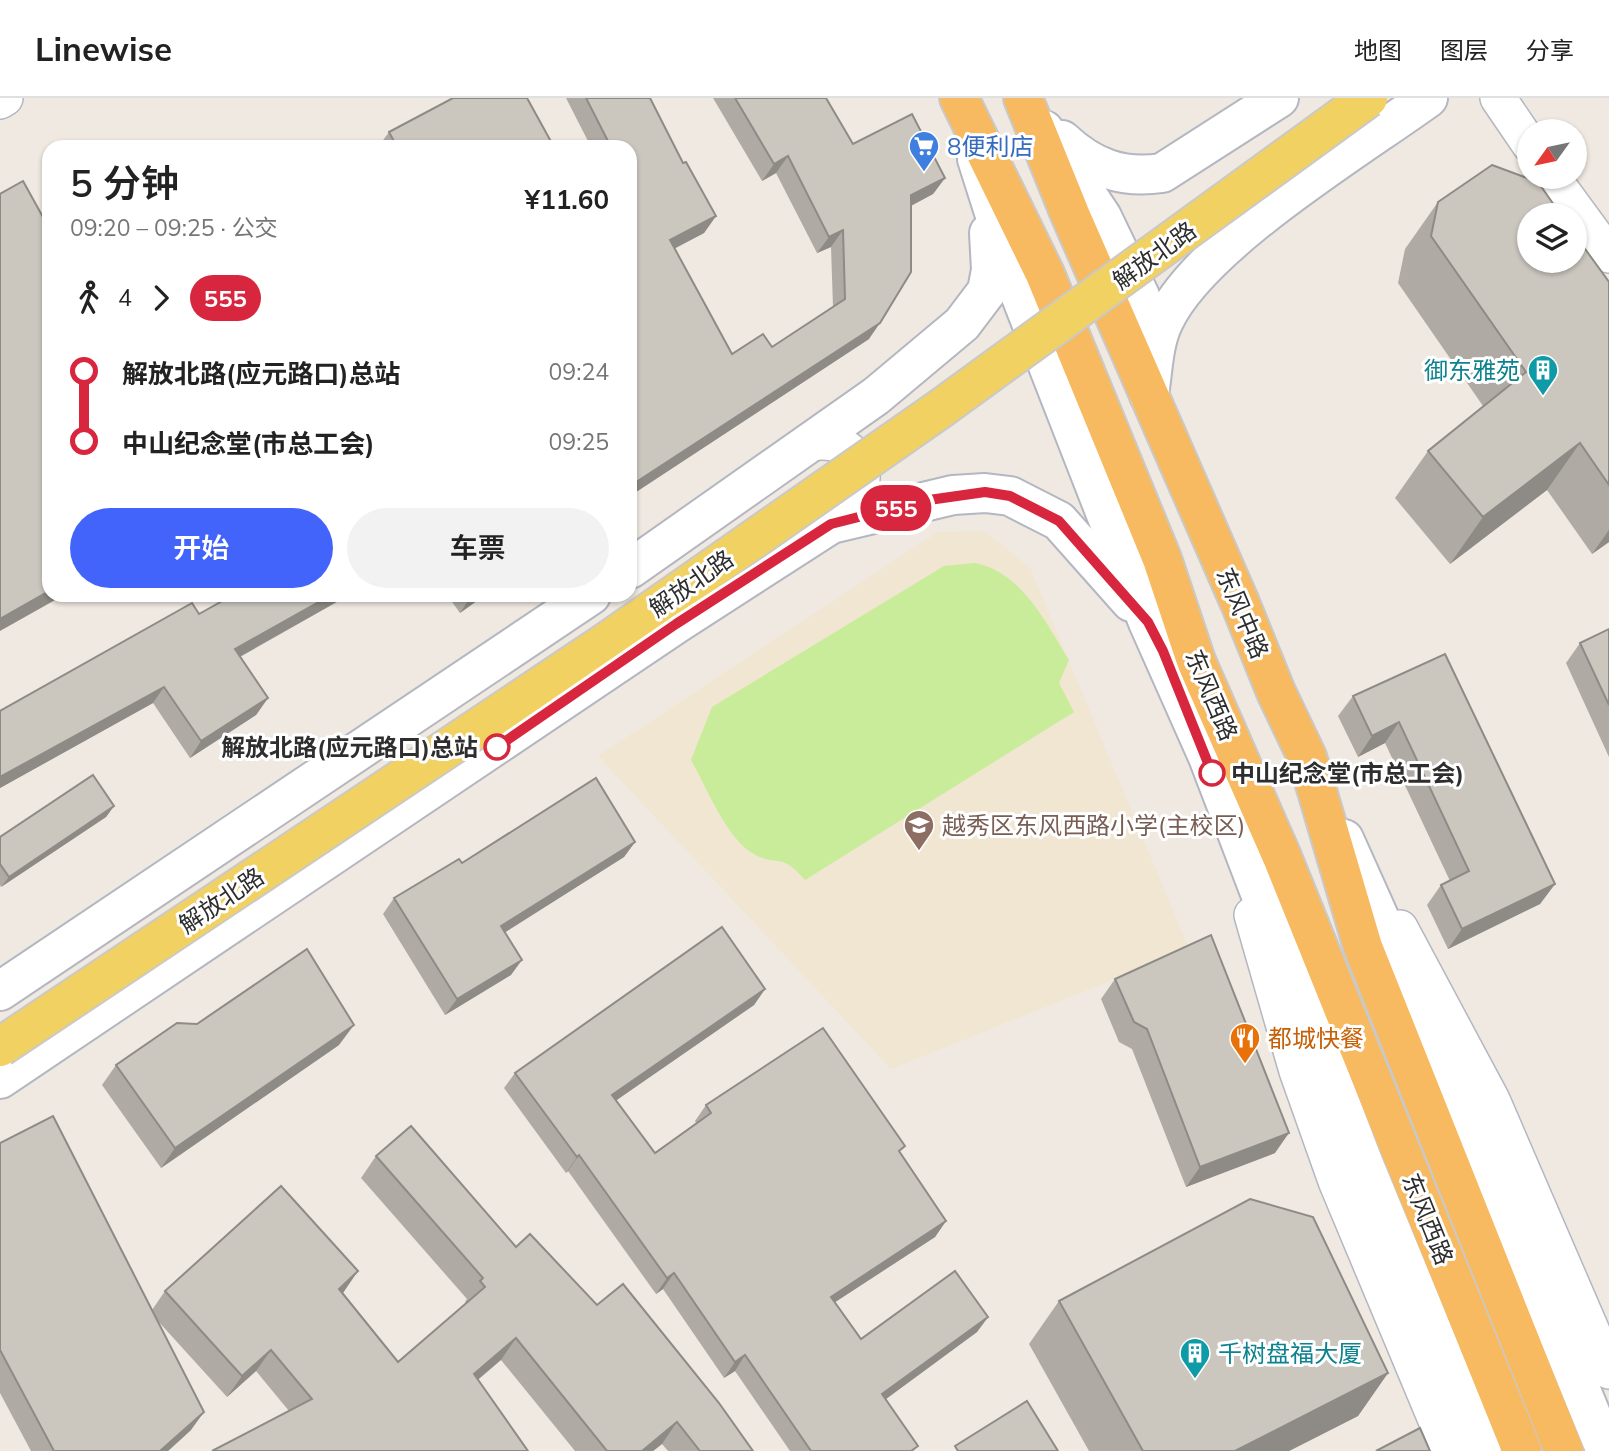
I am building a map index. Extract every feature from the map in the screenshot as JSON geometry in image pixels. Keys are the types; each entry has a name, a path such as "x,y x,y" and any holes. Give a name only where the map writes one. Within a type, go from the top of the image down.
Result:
{"highway":[{"name":"东风西路","path":"959,98 1045,274 1161,559 1196,661 1282,857 1522,1451"},
{"name":"东风中路","path":"1025,102 1069,214 1276,692 1307,757 1363,947 1437,1137"},
{"name":"东风西路","path":"1437,1137 1564,1451"}],"main road":[{"name":"解放北路","path":"637,564 916,365 962,324 987,291 991,270 990,235 959,98"},
{"path":"959,98 1020,294 1148,622 1208,757 1363,1162 1482,1451"},
{"path":"1025,102 1077,153 1096,166 1119,174 1142,176 1163,173 1183,163 1279,98"},
{"name":"解放北路","path":"637,595 778,499 1332,98"},
{"name":"解放北路","path":"0,1047 605,643 951,401 1368,98"},
{"path":"1149,395 1164,321 1184,291 1214,258 1263,216 1427,98"},
{"name":"解放北路","path":"0,1079 676,624 831,524 953,495 985,492 1010,496 1059,521 1148,622 1196,661"},
{"name":"解放北路","path":"0,991 582,602"},
{"name":"解放北路","path":"0,1023 627,602"},
{"path":"1307,757 1470,1120 1606,1451"}],"street":[{"path":"0,101 5,98"},
{"path":"1498,98 1517,126"},
{"path":"1561,189 1609,255"},
{"path":"810,443 827,441 844,446 853,453 862,472 862,482 831,524"},
{"path":"1208,757 1297,1071 1336,1181 1449,1451"},
{"path":"1307,757 1465,1047 1609,1371"}],"shaded area":[{"name":"越秀区东风西路小学(主校区)","path":"984,531 1030,568 1189,949 891,1069 598,756 938,532"}],"green space":[{"path":"975,563 992,568 1006,577 1042,615 1069,660 1059,683 1074,712 805,880 790,866 762,858 744,847 726,825 691,760 712,707 944,566"}],"building":[{"path":"453,98 527,98 550,140 393,140 389,132"},
{"path":"586,98 650,98 683,163 686,162 716,216 670,240 732,354 763,334 772,347 845,299 843,230 829,237 788,156 774,164 735,98 826,98 853,144 912,114 945,178 911,195 911,272 880,323 637,481 637,140 607,140"},
{"path":"1492,165 1517,174 1517,189 1543,189 1553,203 1517,203 1517,273 1587,273 1587,252 1609,282 1609,485 1580,443 1483,517 1428,451 1526,372 1431,236 1438,202"},
{"path":"23,181 42,215 42,595 0,619 0,194"},
{"path":"220,602 319,602 235,649 268,698 201,741 164,687 0,777 0,711 192,603 199,614"},
{"path":"1609,629 1609,705 1580,643"},
{"path":"1445,654 1555,884 1462,929 1441,885 1469,871 1399,722 1372,736 1353,696"},
{"path":"93,775 114,806 9,877 0,864 0,837"},
{"path":"596,778 635,842 501,926 522,960 457,999 394,898 459,859 462,863"},
{"path":"722,927 765,989 612,1095 655,1153 711,1113 706,1105 823,1028 905,1146 899,1151 946,1221 831,1297 861,1339 955,1271 988,1317 882,1394 918,1446 911,1451 811,1451 745,1355 735,1362 674,1273 667,1278 579,1155 577,1157 515,1073"},
{"path":"1211,935 1289,1133 1200,1167 1147,1029 1134,1022 1115,979"},
{"path":"307,949 354,1025 175,1148 116,1065 177,1023 197,1024"},
{"path":"53,1116 204,1412 160,1451 54,1451 0,1350 0,1143"},
{"path":"411,1126 516,1247 530,1234 597,1305 623,1284 719,1403 753,1451 700,1451 677,1422 642,1451 607,1451 516,1338 474,1374 528,1451 212,1451 312,1399 271,1350 242,1376 165,1291 281,1186 358,1271 339,1289 398,1362 485,1287 480,1281 483,1278 376,1156"},
{"name":"千树盘福大厦","path":"1250,1199 1313,1217 1388,1373 1235,1451 1143,1451 1059,1301"},
{"path":"1027,1401 1058,1451 958,1451 955,1446"},
{"path":"1420,1428 1430,1451 1376,1451"}],"bus line":[{"name":"555","path":"497,747 676,624 831,524 922,501 985,492 1010,496 1059,521 1148,622 1208,757 1212,773"}],"place":[{"name":"8便利店","path":"924,173"},
{"name":"御东雅苑","path":"1543,397"},
{"name":"解放北路(应元路口)总站","path":"497,747"},
{"name":"中山纪念堂(市总工会)","path":"1212,773"},
{"name":"越秀区东风西路小学(主校区)","path":"919,852"},
{"name":"都城快餐","path":"1245,1065"},
{"name":"千树盘福大厦","path":"1195,1380"}]}
